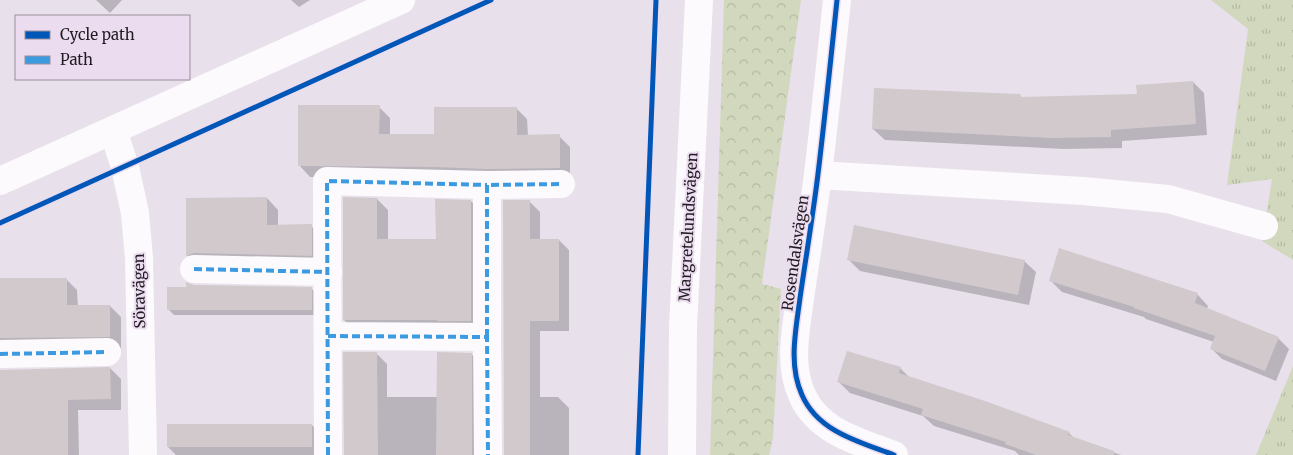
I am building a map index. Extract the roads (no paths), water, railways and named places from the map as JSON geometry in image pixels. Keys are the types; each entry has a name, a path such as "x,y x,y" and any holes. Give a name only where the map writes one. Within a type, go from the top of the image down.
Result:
{"street":[{"path":"0,181 401,0"},
{"name":"Margretelundsvägen","path":"682,455 683,327 699,0"},
{"name":"Rosendalsvägen","path":"837,0 818,175 794,350 795,372 802,396 814,414 826,425 847,437 894,455"},
{"name":"Söravägen","path":"113,130 125,167 135,213 140,258 143,455"},
{"name":"Rosendalsvägen","path":"818,175 1083,191 1168,199 1264,226"},
{"path":"328,455 327,181 487,185 561,184"},
{"path":"487,185 488,455"},
{"path":"194,269 328,272"},
{"path":"328,336 487,337"},
{"path":"0,354 107,352"}]}
